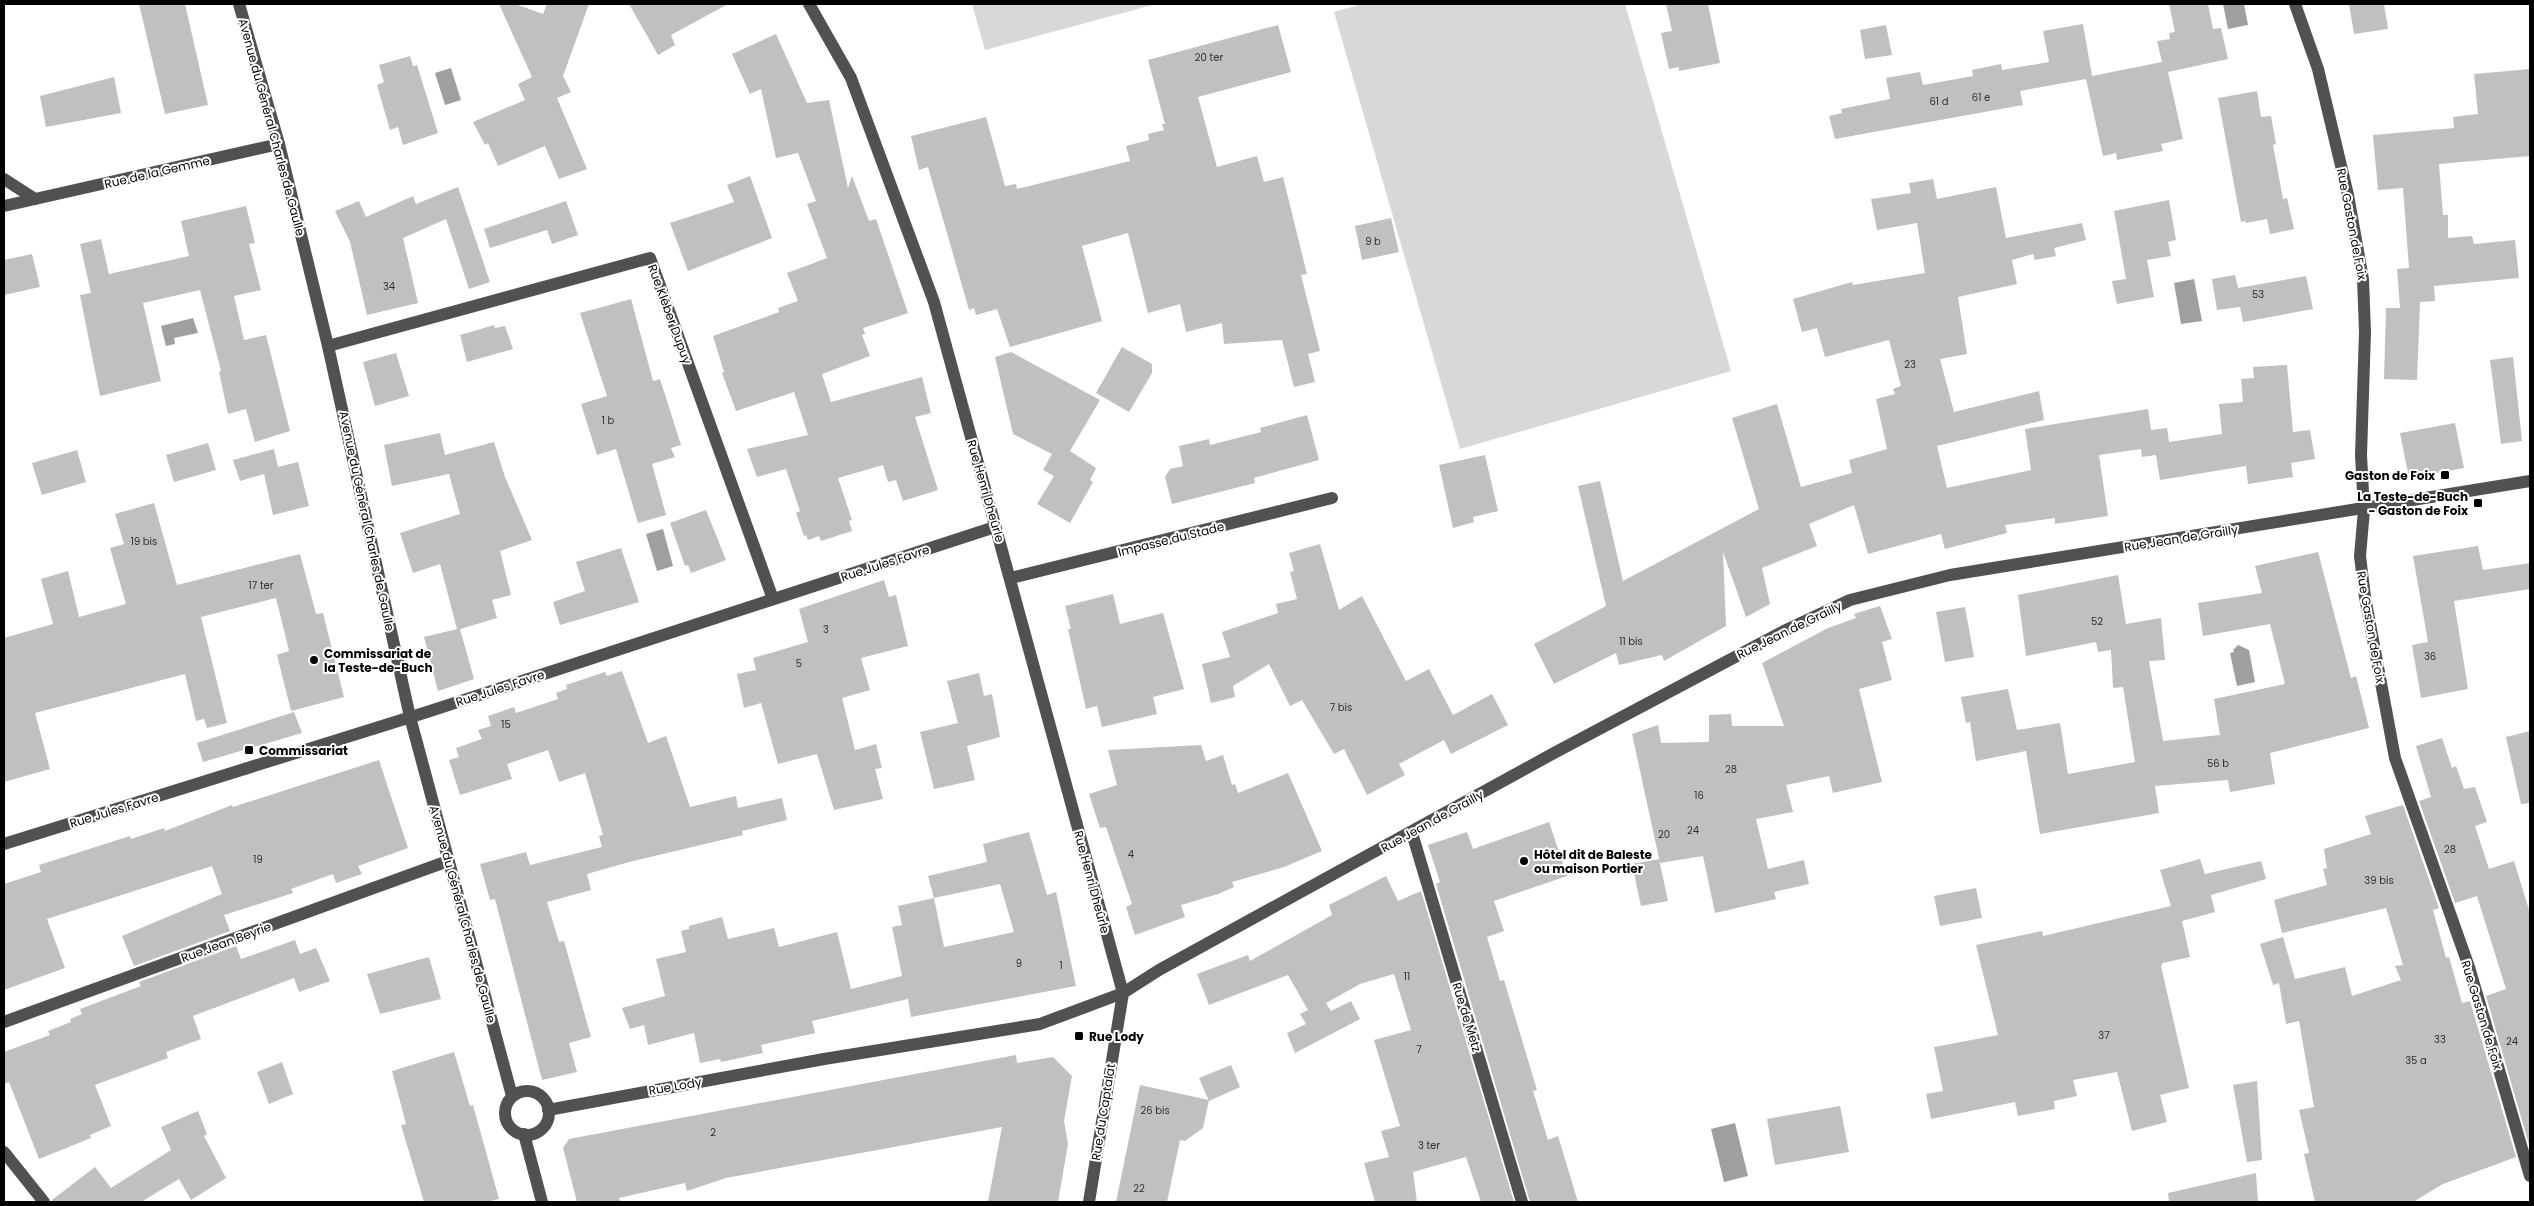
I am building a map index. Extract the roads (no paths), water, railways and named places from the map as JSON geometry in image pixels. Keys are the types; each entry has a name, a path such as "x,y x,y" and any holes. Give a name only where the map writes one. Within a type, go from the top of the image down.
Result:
{"street":[{"name":"Avenue du Général Charles de Gaulle","path":"239,4 279,144 328,346 410,717 512,1096"},
{"name":"Rue Henri Dheûrle","path":"809,4 851,78 934,302 1123,993"},
{"name":"Rue Gaston de Foix","path":"2295,4 2318,69 2348,195 2363,279 2366,332 2361,455 2364,510 2360,556 2365,597 2395,758 2469,967 2530,1176"},
{"name":"Rue de la Gemme","path":"4,206 279,144"},
{"path":"4,179 34,199"},
{"name":"Rue Kléber Dupuy","path":"328,346 650,258 773,600"},
{"name":"Rue Jean de Grailly","path":"1123,993 1167,966 1412,833 1554,753 1784,631 1850,600 1950,575 2364,510 2530,481"},
{"name":"Impasse du Stade","path":"1011,578 1332,498"},
{"name":"Rue Jules Favre","path":"4,844 410,717 995,527"},
{"name":"Rue de Metz","path":"1412,833 1522,1202"},
{"name":"Rue Jean Beyrie","path":"4,1022 448,861"},
{"name":"Rue Lody","path":"548,1110 824,1059 1040,1024 1123,993"},
{"name":"Rue du Captalat","path":"1089,1202 1123,993"},
{"path":"527,1090 534,1092 544,1100 548,1110 547,1120 539,1131 524,1134 512,1129 505,1116 508,1101 512,1096 527,1090"},
{"path":"524,1134 542,1202"},
{"path":"4,1152 44,1202"}],"place":[{"name":"Gaston de Foix","path":"2445,475"},
{"name":"La Teste-de-Buch - Gaston de Foix","path":"2478,503"},
{"name":"Commissariat de la Teste-de-Buch","path":"314,660"},
{"name":"Commissariat","path":"249,750"},
{"name":"Hôtel dit de Baleste ou maison Portier","path":"1524,861"},
{"name":"Rue Lody","path":"1079,1036"}]}
